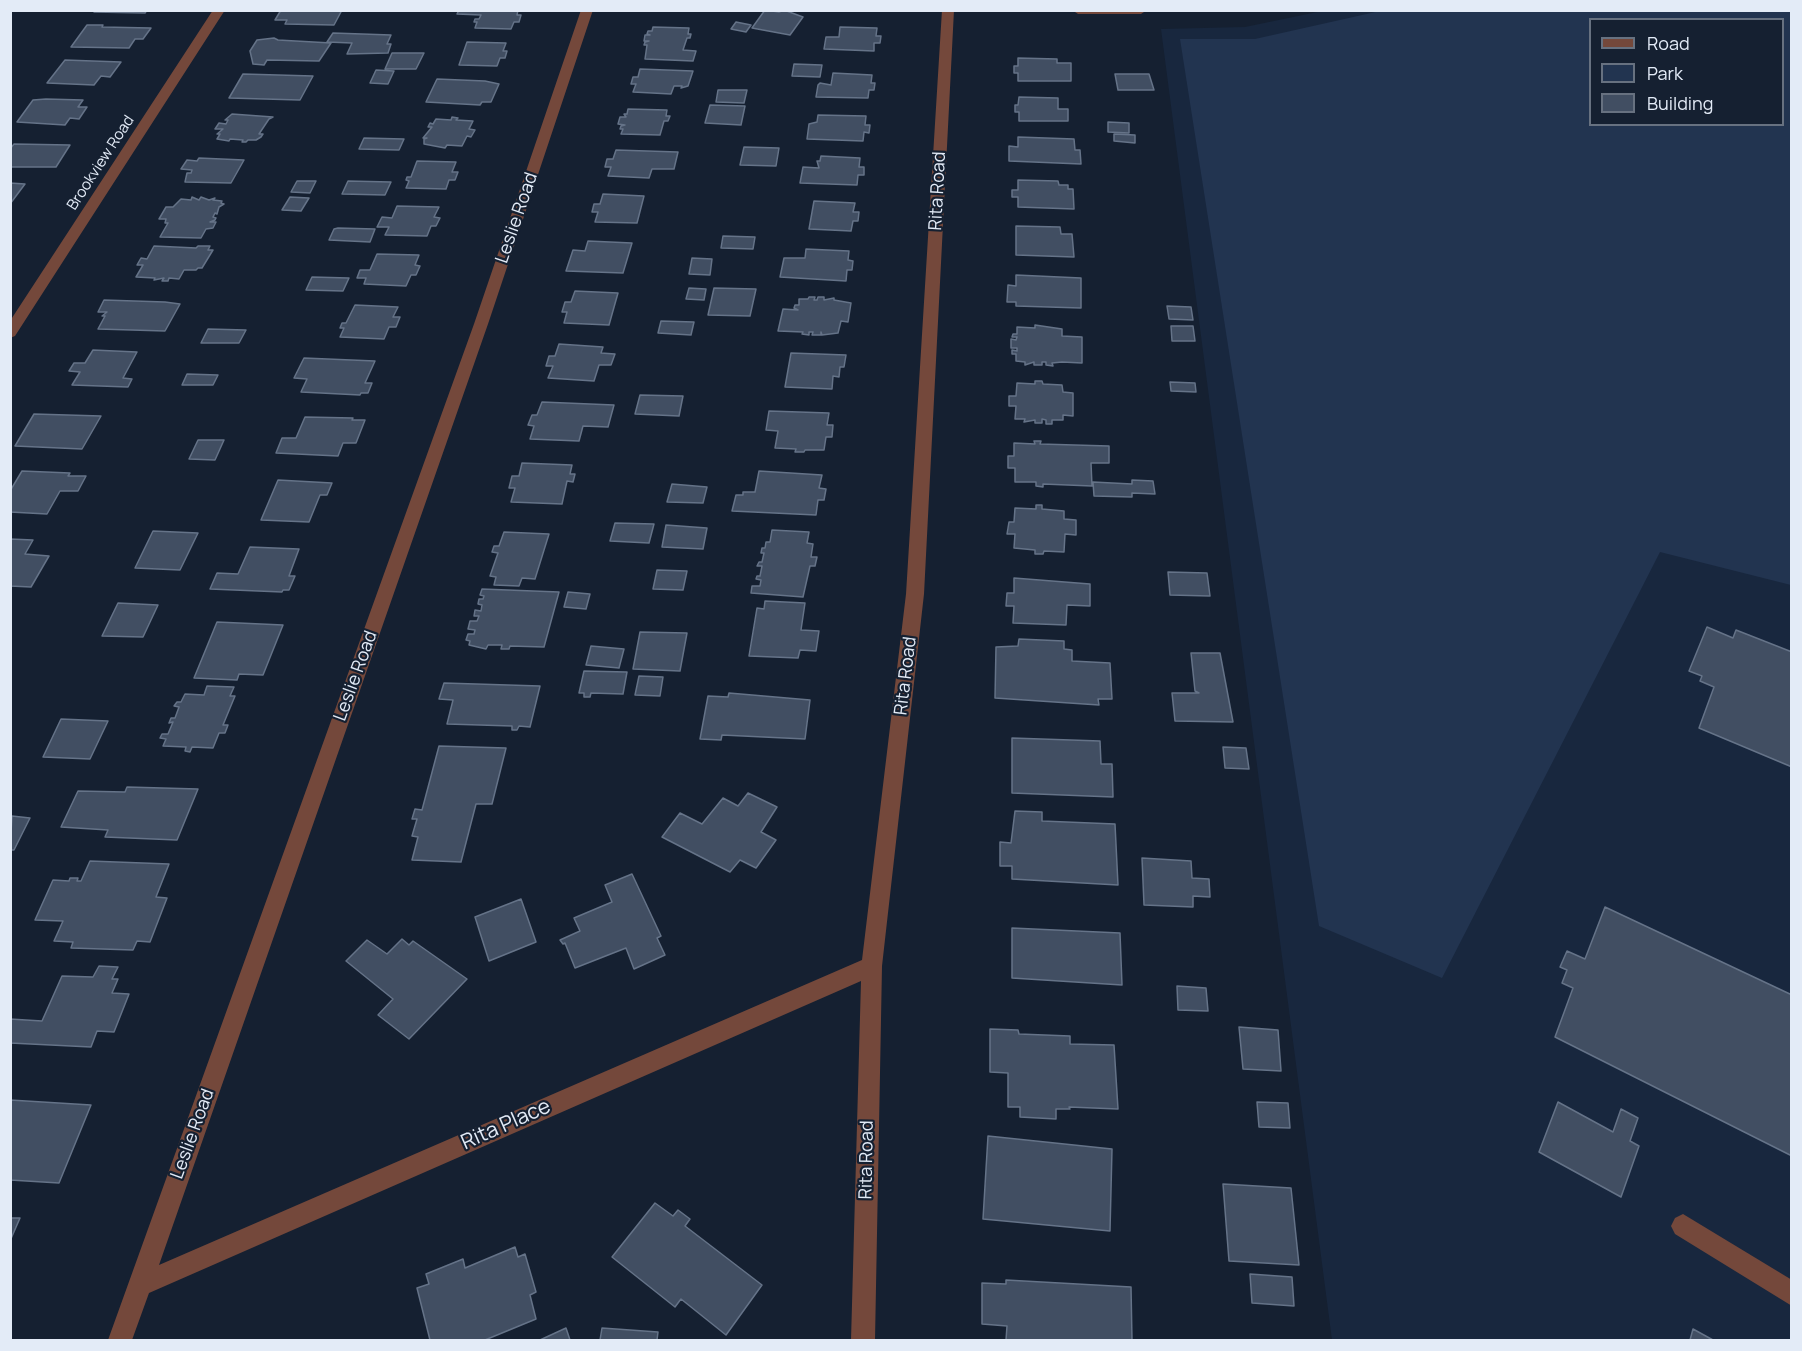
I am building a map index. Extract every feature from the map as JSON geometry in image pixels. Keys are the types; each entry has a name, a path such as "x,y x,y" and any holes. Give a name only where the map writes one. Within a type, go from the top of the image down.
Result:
{"street":[{"name":"Brookview Road","path":"10,333 219,10"},
{"name":"Leslie Road","path":"120,1341 477,335 587,10"},
{"name":"Rita Road","path":"863,1341 872,966 915,594 948,10"},
{"path":"1078,10 1141,10"},
{"name":"Rita Place","path":"139,1285 872,966"},
{"path":"1683,1226 1791,1294"}],"shaded area":[{"path":"1327,10 1791,11 1791,1340 1332,1340 1161,29 1245,27"}],"green space":[{"path":"1380,11 1791,11 1791,585 1660,552 1442,978 1319,926 1180,39 1255,39"}],"building":[{"path":"95,10 147,10 145,13 94,12"},
{"path":"281,10 342,10 334,25 285,24 287,20 275,20"},
{"path":"459,10 518,10 517,15 521,15 519,22 514,22 511,29 475,28 477,22 474,22 475,19 479,19 481,15 457,14"},
{"path":"765,10 779,12 784,10 803,17 790,35 752,28"},
{"path":"736,22 751,25 746,32 731,29"},
{"path":"87,25 151,28 143,39 135,39 129,48 71,47"},
{"path":"653,27 689,28 690,38 687,38 683,50 696,51 693,61 645,59 647,45 644,45 649,41 644,41 645,35 650,35 647,34 648,31 652,31"},
{"path":"840,27 877,28 876,36 881,36 880,43 874,43 874,51 824,49 826,37 839,37"},
{"path":"333,33 391,35 387,44 391,44 388,53 347,54 352,43 327,42"},
{"path":"274,38 331,43 319,61 267,60 264,65 253,64 250,51 257,40"},
{"path":"467,42 506,43 503,51 507,51 505,58 500,58 497,66 459,65"},
{"path":"392,53 424,53 416,69 385,69"},
{"path":"1018,58 1057,59 1057,63 1071,63 1071,81 1018,81 1018,73 1014,73 1014,66 1018,66"},
{"path":"65,60 121,62 110,77 101,76 94,85 47,83"},
{"path":"794,64 822,65 820,77 792,76"},
{"path":"640,69 693,71 688,86 681,88 682,86 674,86 671,94 633,92 636,84 631,84 633,77 638,77"},
{"path":"376,70 394,71 388,84 370,83"},
{"path":"833,73 872,75 871,83 875,83 874,90 869,90 868,98 816,97 820,83 831,85"},
{"path":"243,74 313,76 300,100 229,98"},
{"path":"1115,74 1149,74 1154,90 1118,90"},
{"path":"437,79 485,81 499,84 491,102 482,102 480,105 426,102"},
{"path":"718,90 747,90 744,103 716,102"},
{"path":"1019,97 1058,98 1058,109 1068,109 1068,121 1019,121 1019,112 1015,112 1015,105 1018,105"},
{"path":"33,100 83,100 78,107 87,107 79,119 70,118 65,125 17,122"},
{"path":"710,105 745,106 741,125 705,123"},
{"path":"628,109 667,110 666,116 670,116 668,121 664,121 660,135 621,134 623,129 620,129 621,126 625,125 618,124 620,117 626,117 624,114 627,114"},
{"path":"232,114 273,117 269,119 259,134 263,134 261,137 256,140 242,142 243,140 217,139 220,134 217,134 223,129 215,129 219,123 226,124 228,120 225,120"},
{"path":"818,115 866,116 865,125 870,125 869,133 864,132 863,141 807,139 809,124 817,122"},
{"path":"452,117 458,118 456,120 473,121 469,129 475,130 471,137 467,136 462,146 447,145 445,148 424,144 424,139 427,138 423,138 432,127 428,127 430,123 433,124 436,119 451,120"},
{"path":"1108,122 1129,123 1129,133 1108,132"},
{"path":"1114,134 1135,135 1135,143 1114,141"},
{"path":"1018,137 1074,139 1075,150 1080,150 1081,164 1009,161 1009,146 1018,147"},
{"path":"364,138 404,139 399,150 359,149"},
{"path":"14,144 70,145 56,167 10,167 10,149"},
{"path":"744,147 779,148 776,166 740,165"},
{"path":"616,150 678,152 674,169 652,169 649,178 608,176 611,167 605,167 607,159 613,159"},
{"path":"821,156 860,158 859,167 864,167 864,175 858,175 857,185 800,183 803,167 819,168 817,161 820,161"},
{"path":"199,158 244,160 231,183 185,182 187,173 191,173 192,170 181,169 187,160 197,161"},
{"path":"417,161 456,162 452,172 458,172 455,180 449,180 446,189 406,188 409,181 406,180 407,177 411,177"},
{"path":"1018,180 1058,181 1059,185 1068,185 1068,189 1073,189 1074,209 1018,207 1018,197 1012,197 1012,190 1018,190"},
{"path":"297,181 316,181 310,193 291,192"},
{"path":"348,181 391,182 385,195 342,194"},
{"path":"10,183 25,184 10,204"},
{"path":"603,194 644,196 637,223 595,222 598,212 592,212 594,204 600,204"},
{"path":"192,197 199,200 201,197 209,200 215,198 213,200 222,201 221,203 224,204 219,207 217,214 215,213 213,217 216,218 215,220 210,222 216,222 213,228 206,229 201,238 160,237 168,223 165,223 166,219 159,219 166,207 173,207 181,199 191,200"},
{"path":"290,197 309,198 301,211 282,210"},
{"path":"814,201 855,203 853,212 859,212 858,221 853,221 851,231 809,229"},
{"path":"397,206 439,207 434,217 440,218 436,226 431,226 427,236 385,235 389,227 377,227 382,217 392,218"},
{"path":"1016,226 1060,227 1061,234 1072,234 1074,257 1016,255"},
{"path":"334,229 375,229 370,242 329,240"},
{"path":"723,236 755,237 753,249 721,248"},
{"path":"588,241 632,243 623,273 566,271 573,250 585,251"},
{"path":"154,246 196,248 210,246 208,250 213,250 202,268 184,270 179,279 169,278 168,281 162,281 164,278 154,280 155,278 136,277 143,265 137,265 141,258 147,259"},
{"path":"806,249 849,251 848,260 853,261 852,270 847,270 846,281 780,277 784,258 805,258"},
{"path":"377,254 419,255 415,265 420,266 416,275 411,275 406,286 364,284 366,278 357,278 360,270 370,270"},
{"path":"692,258 712,259 710,275 689,274"},
{"path":"1016,275 1081,278 1081,308 1016,306 1016,302 1007,302 1008,285 1016,286"},
{"path":"312,277 349,278 343,291 306,290"},
{"path":"689,288 706,289 704,300 686,299"},
{"path":"714,288 756,289 750,316 708,315"},
{"path":"575,291 618,293 609,325 564,323 567,312 562,312 565,302 571,302"},
{"path":"815,297 814,300 818,297 824,297 824,300 834,298 834,300 851,303 848,322 841,321 838,333 822,335 821,332 821,335 812,335 813,332 809,332 809,335 802,334 803,332 778,331 783,309 798,310 794,308 795,305 799,305 799,299"},
{"path":"104,300 180,304 165,331 98,329 105,316 102,316 107,312 98,312"},
{"path":"355,305 398,307 393,317 400,317 396,327 389,327 384,339 340,337 344,328 340,328 342,323 346,323"},
{"path":"1167,306 1191,307 1193,320 1169,319"},
{"path":"661,321 694,322 691,335 658,333"},
{"path":"1035,325 1062,329 1062,336 1082,337 1082,363 1052,363 1053,366 1046,365 1046,362 1042,362 1042,365 1034,365 1034,362 1025,365 1025,362 1016,361 1016,354 1012,354 1012,350 1017,351 1017,348 1011,348 1011,339 1016,340 1017,337 1012,337 1013,334 1017,334 1017,327 1035,328"},
{"path":"1171,326 1193,326 1195,341 1172,341"},
{"path":"208,329 246,330 239,343 201,343"},
{"path":"559,344 603,347 601,353 615,354 611,365 599,365 594,381 548,378 553,366 546,366 549,356 555,356"},
{"path":"93,350 137,352 123,378 132,379 128,387 72,385 80,372 69,371 74,363 85,363"},
{"path":"791,353 846,355 844,367 840,367 839,377 833,376 832,389 785,387"},
{"path":"304,358 375,361 365,383 372,383 368,393 360,395 301,392 307,379 294,378"},
{"path":"187,374 218,375 213,385 182,385"},
{"path":"1035,381 1062,385 1063,392 1073,393 1073,416 1063,415 1063,420 1052,420 1052,424 1046,424 1046,420 1042,419 1042,423 1035,423 1035,420 1024,422 1025,419 1015,419 1016,406 1009,406 1009,396 1016,396 1017,383 1035,384"},
{"path":"1170,382 1195,383 1196,392 1171,391"},
{"path":"640,395 683,396 679,416 635,414"},
{"path":"542,402 614,405 608,427 583,426 579,441 530,439 534,426 528,425 532,415 537,415"},
{"path":"769,411 829,413 827,425 833,425 832,437 826,437 824,450 795,452 796,449 775,448 778,431 766,430"},
{"path":"34,414 101,416 82,449 15,446"},
{"path":"305,417 365,420 356,443 343,443 338,456 276,453 282,438 296,438"},
{"path":"198,440 224,440 215,460 189,459"},
{"path":"1034,441 1041,441 1040,444 1109,446 1109,463 1091,463 1092,486 1043,484 1043,487 1036,486 1036,482 1015,482 1015,468 1008,468 1008,456 1014,456 1014,443 1035,444"},
{"path":"522,463 572,465 570,474 575,474 573,482 567,481 562,504 511,502 515,488 509,488 512,476 519,476"},
{"path":"22,471 86,476 78,491 60,491 47,514 10,512 10,491"},
{"path":"759,471 822,475 819,488 826,489 824,500 818,500 816,515 732,511 736,495 743,495 743,492 755,492"},
{"path":"278,480 332,483 327,495 320,495 309,522 261,520"},
{"path":"1132,480 1153,481 1155,494 1132,493 1132,497 1094,496 1093,482 1132,484"},
{"path":"672,484 707,487 703,503 667,502"},
{"path":"1036,505 1042,505 1042,509 1064,511 1064,519 1076,520 1076,535 1065,534 1064,552 1044,551 1043,554 1035,554 1035,550 1014,548 1015,534 1007,534 1009,522 1014,522 1015,508 1036,509"},
{"path":"615,523 654,524 649,543 610,541"},
{"path":"666,525 707,528 703,549 662,547"},
{"path":"772,530 809,532 807,543 813,544 811,557 817,557 815,566 810,566 803,597 751,593 752,586 760,586 761,580 756,579 760,576 762,566 757,566 759,562 762,562 764,553 761,553 762,548 765,548 766,542 770,542"},
{"path":"153,531 198,533 180,570 135,568"},
{"path":"504,532 549,534 535,579 522,578 519,586 494,585 496,577 490,576 498,553 492,552 494,546 499,546"},
{"path":"10,539 33,540 25,554 49,556 31,587 10,586"},
{"path":"250,547 299,549 289,576 295,576 289,590 282,592 210,589 217,573 238,574"},
{"path":"657,570 687,571 683,590 653,589"},
{"path":"1168,572 1207,573 1210,596 1170,595"},
{"path":"1014,578 1090,584 1090,606 1067,605 1066,625 1013,623 1014,606 1006,606 1007,593 1014,593"},
{"path":"482,589 559,592 544,647 510,646 509,649 501,649 502,645 488,645 486,649 469,645 470,641 466,640 468,634 474,634 475,630 468,629 470,621 477,621 479,616 474,616 475,610 481,611 482,605 478,604 479,599 483,599 484,596 480,595"},
{"path":"568,592 590,594 586,609 564,607"},
{"path":"765,601 805,603 801,630 819,631 816,651 800,650 798,658 749,656 757,608 764,609"},
{"path":"118,603 158,605 143,637 102,636"},
{"path":"217,622 283,625 263,675 239,674 237,680 194,678"},
{"path":"1707,627 1733,638 1736,630 1792,652 1792,767 1699,728 1714,687 1700,681 1702,676 1689,671"},
{"path":"640,632 687,633 680,671 633,669"},
{"path":"1019,639 1064,641 1064,649 1072,650 1072,661 1110,663 1112,699 1098,699 1099,705 995,698 996,647 1018,646"},
{"path":"591,646 624,649 619,668 586,665"},
{"path":"1191,653 1220,653 1233,722 1175,721 1172,693 1199,693 1195,691"},
{"path":"584,671 627,672 623,694 591,693 590,697 584,697 584,693 579,693"},
{"path":"639,676 663,677 660,696 635,695"},
{"path":"444,683 540,686 530,727 519,726 517,730 512,730 512,726 447,724 453,700 439,699"},
{"path":"207,686 234,687 230,696 235,696 223,725 228,725 225,733 219,733 213,748 192,747 190,752 185,751 186,747 163,746 166,739 160,738 162,734 168,734 173,722 169,723 171,718 175,718 179,707 174,706 177,702 181,702 185,694 204,695"},
{"path":"729,693 810,700 805,739 722,735 721,740 700,739 708,696 728,697"},
{"path":"61,719 108,721 90,759 43,757"},
{"path":"1012,738 1100,741 1101,764 1112,764 1113,797 1012,793"},
{"path":"439,746 506,748 492,804 476,804 461,862 412,860 418,837 412,836 417,819 412,819 415,809 422,810"},
{"path":"1223,747 1246,748 1249,769 1225,768"},
{"path":"127,787 198,789 177,840 105,837 108,830 61,827 78,791 125,792"},
{"path":"748,793 777,807 761,832 776,840 756,868 740,860 730,872 662,837 680,813 702,824 723,798 738,806"},
{"path":"1015,811 1042,812 1042,821 1115,824 1118,885 1012,879 1012,866 1000,866 1000,842 1011,843"},
{"path":"12,816 30,818 14,850 10,850"},
{"path":"1142,858 1191,861 1192,878 1209,879 1210,897 1193,896 1193,907 1144,905"},
{"path":"90,861 169,864 156,897 167,898 150,942 137,941 133,950 71,948 73,942 54,941 63,921 35,920 53,880 69,881 70,878 78,878 77,881 81,881"},
{"path":"632,874 661,936 657,938 665,955 634,969 626,948 575,968 565,943 563,944 560,940 580,931 574,918 612,902 605,885"},
{"path":"521,899 536,942 489,961 475,917"},
{"path":"1605,907 1792,995 1792,1156 1555,1037 1573,988 1562,983 1567,970 1560,967 1567,951 1585,959"},
{"path":"1012,928 1120,933 1122,985 1012,978"},
{"path":"402,939 409,945 413,941 467,979 409,1039 378,1015 393,999 346,961 367,940 387,954"},
{"path":"99,966 118,967 112,979 118,979 112,993 129,994 114,1032 97,1031 91,1047 10,1043 10,1019 42,1021 62,976 93,977"},
{"path":"1177,986 1206,988 1208,1011 1178,1010"},
{"path":"1239,1027 1278,1030 1281,1071 1243,1069"},
{"path":"990,1029 1018,1030 1019,1034 1070,1036 1070,1044 1114,1045 1118,1109 1069,1107 1070,1109 1056,1109 1056,1119 1020,1117 1020,1107 1008,1107 1008,1073 990,1072"},
{"path":"10,1100 91,1105 59,1183 10,1180"},
{"path":"1257,1102 1288,1103 1290,1128 1259,1127"},
{"path":"1558,1102 1613,1132 1621,1109 1638,1118 1630,1141 1639,1146 1621,1197 1539,1152"},
{"path":"988,1136 1112,1149 1110,1231 983,1219"},
{"path":"1223,1184 1291,1188 1299,1265 1229,1261"},
{"path":"655,1203 673,1216 678,1210 690,1219 685,1226 762,1285 726,1335 681,1299 675,1307 612,1257"},
{"path":"10,1218 20,1218 10,1241"},
{"path":"515,1247 518,1257 525,1254 536,1292 530,1295 536,1319 485,1340 430,1340 417,1288 429,1284 426,1274 463,1259 465,1268"},
{"path":"1250,1274 1292,1277 1294,1306 1252,1303"},
{"path":"1006,1280 1131,1287 1132,1340 1006,1340 1007,1326 982,1324 982,1283 1006,1284"},
{"path":"566,1328 570,1340 540,1340"},
{"path":"602,1328 658,1332 657,1340 600,1340"},
{"path":"1693,1329 1713,1340 1690,1340"}]}
